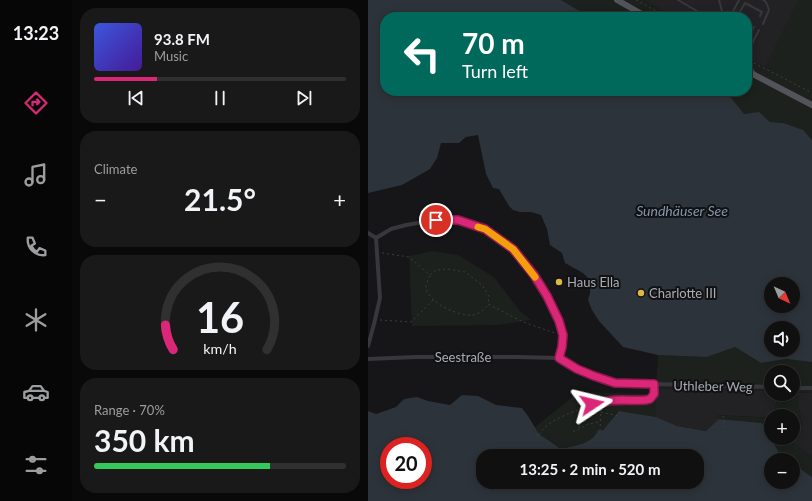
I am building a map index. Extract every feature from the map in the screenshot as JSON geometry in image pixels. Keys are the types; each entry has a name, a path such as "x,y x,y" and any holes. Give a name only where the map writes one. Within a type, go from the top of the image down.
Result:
{"main road":[{"path":"617,0 638,12"},
{"path":"752,74 812,105"}],"street":[{"path":"376,238 391,229 436,220 458,220 485,229 513,249 534,275 547,296 559,321 563,335 559,358 577,369 615,383 654,384"},
{"path":"368,233 376,238"},
{"path":"368,346 380,298 376,238"},
{"name":"Seestraße","path":"368,359 416,357 559,358"},
{"name":"Uthleber Weg","path":"654,384 764,387"},
{"path":"800,388 812,388"}],"lane":[{"path":"678,0 699,12"},
{"path":"719,0 721,12"},
{"path":"733,12 739,0"},
{"path":"763,0 766,2 769,10 763,24"},
{"path":"740,12 745,3 762,12 760,16"},
{"path":"753,43 759,30"},
{"path":"752,69 756,76"},
{"path":"585,407 601,401 650,399 654,394 654,384"}],"path":[{"path":"636,0 658,12"},
{"path":"752,62 812,93"},
{"path":"377,252 409,258 430,275"},
{"path":"448,269 465,272 482,285 489,296 488,304 484,310 474,315 465,315 454,312 440,305 433,299 426,288 430,275 436,270 448,269"},
{"path":"375,319 412,322 433,299"},
{"path":"488,304 523,322 563,335"},
{"path":"600,431 601,401"},
{"path":"539,435 548,424 557,418 585,407"},
{"path":"579,410 579,429"},
{"path":"601,412 618,415"},
{"path":"723,416 724,428"},
{"path":"573,431 588,424 600,422"}],"shaded area":[{"path":"561,0 644,0 665,12 581,12"},
{"path":"644,0 812,0 812,91 752,61 752,12 665,12"},
{"path":"798,0 812,0 812,140 783,123 770,122 759,113 744,114 730,96 752,96 752,60 765,67"},
{"path":"432,251 458,255 494,277 519,310 531,320 498,325 412,326 409,256"},
{"path":"735,347 761,363 788,359 812,362 812,393 800,392 800,365 764,365 764,391 656,388 658,355 707,357"},
{"path":"656,388 764,391 764,401 777,401 775,409 764,409 764,418 718,415 719,419 707,431 677,426 656,417"},
{"path":"579,392 649,394 656,392 656,417 619,411 603,430 598,431 592,439 582,444 561,449 539,434 535,427"},
{"path":"800,392 812,393 812,457 796,445 800,445 800,426 802,425 798,401 800,401"},
{"path":"777,401 798,401 800,409 775,409"},
{"path":"800,412 802,425 800,426"},
{"path":"717,415 764,418 764,427 762,423 719,419"},
{"path":"774,445 796,445 812,457 812,477 800,468 800,453 778,453"}],"water":[{"name":"Sundhäuser See","path":"368,0 561,0 581,12 380,12 380,96 730,96 744,114 759,112 770,122 783,123 803,130 812,140 812,362 787,359 761,363 735,347 707,357 658,355 623,347 599,321 592,310 588,300 590,293 590,280 583,273 565,263 562,253 550,245 547,229 541,215 513,210 499,189 493,188 486,174 478,135 466,137 459,143 441,143 437,158 430,169 402,185 368,193"},
{"path":"462,395 478,396 496,405 522,408 539,434 561,449 588,441 596,435 598,430 603,430 619,411 656,417 677,426 706,431 719,419 762,423 764,427 764,445 774,445 779,453 764,453 764,489 800,489 800,468 812,477 812,501 368,501 368,411 376,414 396,407 404,399 417,397 428,401 450,405"}],"slow traffic":[{"path":"478,227 485,229 513,249 535,277"}],"place":[{"name":"Haus Ella","path":"559,282"},
{"name":"Charlotte III","path":"641,293"}],"route":[{"path":"436,220 458,220 485,229 513,249 534,275 547,296 559,321 563,335 559,358 577,369 615,383 654,384 654,394 650,399 599,401 592,404"}]}
